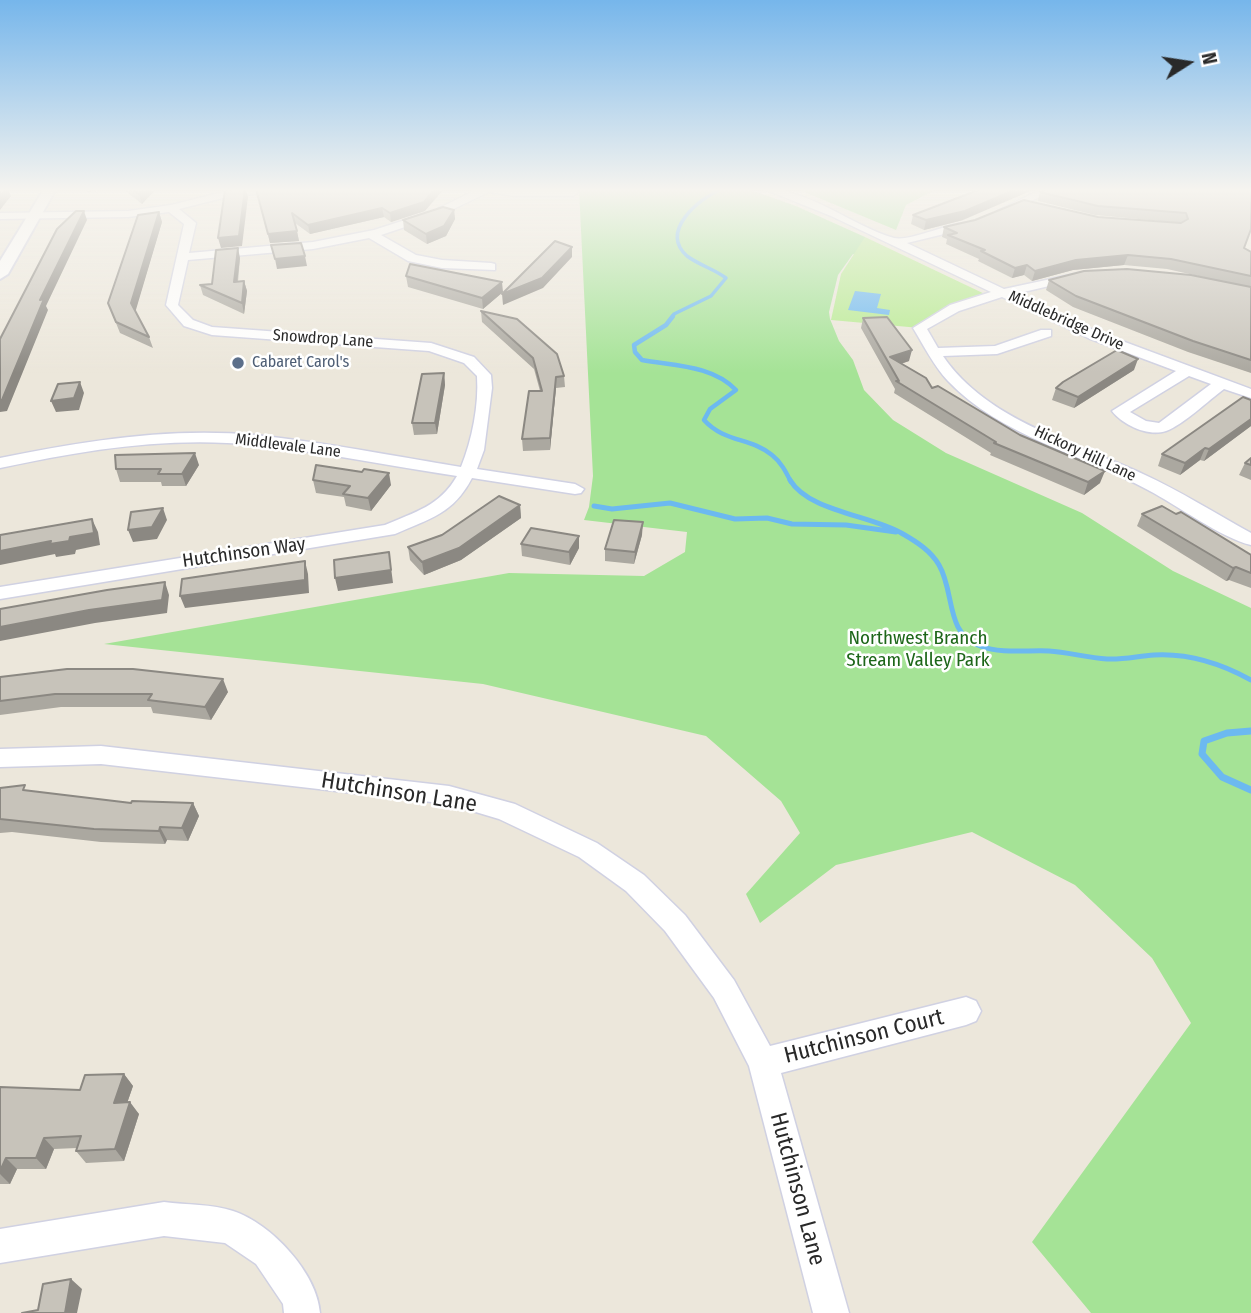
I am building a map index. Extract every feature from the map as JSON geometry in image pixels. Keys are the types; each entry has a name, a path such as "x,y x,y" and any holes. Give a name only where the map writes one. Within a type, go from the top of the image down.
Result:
{"street":[{"path":"0,274 13,250"},
{"name":"Snowdrop Lane","path":"184,250 172,305 180,320 188,325 212,331 432,346 469,360 484,375 485,388 476,450 467,473"},
{"path":"183,257 255,250"},
{"path":"398,250 412,258 442,264 491,267"},
{"name":"Middlebridge Drive","path":"912,250 1093,335 1251,394"},
{"path":"1046,333 997,350 934,352 920,328 937,315 964,304 1092,274"},
{"path":"964,304 1022,302"},
{"name":"Hickory Hill Lane","path":"934,352 954,379 996,411 1037,433 1141,480 1250,539"},
{"path":"1186,371 1120,411 1126,417 1153,428 1163,427 1221,384"},
{"name":"Middlevale Lane","path":"0,463 76,447 190,438 254,440 575,488"},
{"name":"Hutchinson Way","path":"0,593 389,530 440,507 454,496 467,473"},
{"name":"Hutchinson Lane","path":"0,758 101,755 449,796 506,811 588,850 635,883 675,923 724,989 763,1063 831,1313"},
{"name":"Hutchinson Court","path":"763,1063 966,1011"},
{"path":"0,1246 164,1219 231,1227 268,1252 301,1298 302,1313"}],"green space":[{"name":"Northwest Branch Stream Valley Park","path":"582,250 864,250 864,260 853,254 838,275 829,312 830,319 839,341 853,360 864,390 893,420 946,453 1082,513 1173,571 1251,608 1251,1313 1091,1313 1032,1242 1191,1023 1152,958 1075,885 972,832 836,865 760,923 746,894 800,833 781,801 706,736 483,684 104,644 509,573 644,576 685,552 687,532 584,520 589,507 593,476"},
{"path":"856,250 893,250 989,296 920,328 831,320 841,274"}],"water":[{"path":"855,291 881,294 877,308 890,310 889,315 848,310"}],"building":[{"path":"46,250 65,250 40,300 44,299 2,400 0,339"},
{"path":"126,250 147,250 131,303 149,337 116,322 108,303"},
{"path":"216,250 238,250 234,282 244,281 242,303 200,285 212,284"},
{"path":"273,250 303,250 305,256 275,259"},
{"path":"546,250 569,250 542,278 502,294"},
{"path":"1248,250 1251,252 1251,276 1171,259 1128,255 1076,260 1035,271 1027,265 1015,268 981,251"},
{"path":"410,264 502,282 482,298 406,276"},
{"path":"1127,269 1191,275 1251,287 1251,360 1076,296 1049,280 1084,271"},
{"path":"481,311 517,319 557,354 564,376 556,377 550,438 522,439 529,391 542,391 533,358"},
{"path":"887,317 912,350 890,357 926,378 932,388 938,386 1020,435 1105,471 1088,482 994,443 996,442 896,381 899,381 863,318"},
{"path":"1117,350 1138,359 1078,397 1056,388 1063,382"},
{"path":"444,373 435,423 412,423 422,374"},
{"path":"80,382 74,398 51,401 58,384"},
{"path":"1243,397 1251,400 1251,419 1209,449 1205,448 1185,463 1162,454"},
{"path":"195,453 182,474 158,474 161,469 116,469 115,455"},
{"path":"316,465 389,473 368,498 343,494 350,486 313,480"},
{"path":"499,496 520,505 459,548 422,562 408,547 442,535"},
{"path":"1162,506 1176,514 1181,512 1251,555 1251,573 1233,568 1142,514"},
{"path":"163,508 152,527 128,530 131,512"},
{"path":"92,519 94,533 70,537 69,541 50,544 51,541 0,551 0,535"},
{"path":"614,520 643,522 635,552 605,549"},
{"path":"531,528 579,536 569,552 521,544"},
{"path":"389,552 391,570 335,578 334,560"},
{"path":"305,561 305,580 180,596 182,579"},
{"path":"165,582 162,600 89,610 0,627 0,609"},
{"path":"67,669 133,669 223,679 205,707 148,700 152,694 55,694 0,701 0,677"},
{"path":"25,785 23,790 131,803 193,803 182,828 160,827 159,831 94,829 0,819 0,788"},
{"path":"124,1074 114,1103 130,1102 115,1149 76,1151 81,1136 44,1138 36,1158 6,1158 0,1171 0,1087 80,1090 85,1075"},
{"path":"71,1279 65,1313 22,1313 38,1310 43,1284"}],"waterway":[{"path":"673,316 711,296 726,278 696,262 683,250"},
{"path":"673,316 666,325 634,345 635,352 642,360 704,371 736,390 710,409 704,420 720,433 764,449 781,464 791,482"},
{"path":"790,480 799,491 811,499 890,528 928,551 944,576 952,611 961,632 980,646 997,650 1049,651 1107,659 1179,656 1217,665 1251,680"},
{"path":"594,506 612,509 670,503 735,519 767,518 792,524 846,525 896,532"},
{"path":"1251,731 1227,733 1204,741 1202,754 1222,777 1251,790"}],"place":[{"name":"Cabaret Carol's","path":"238,363"}]}
